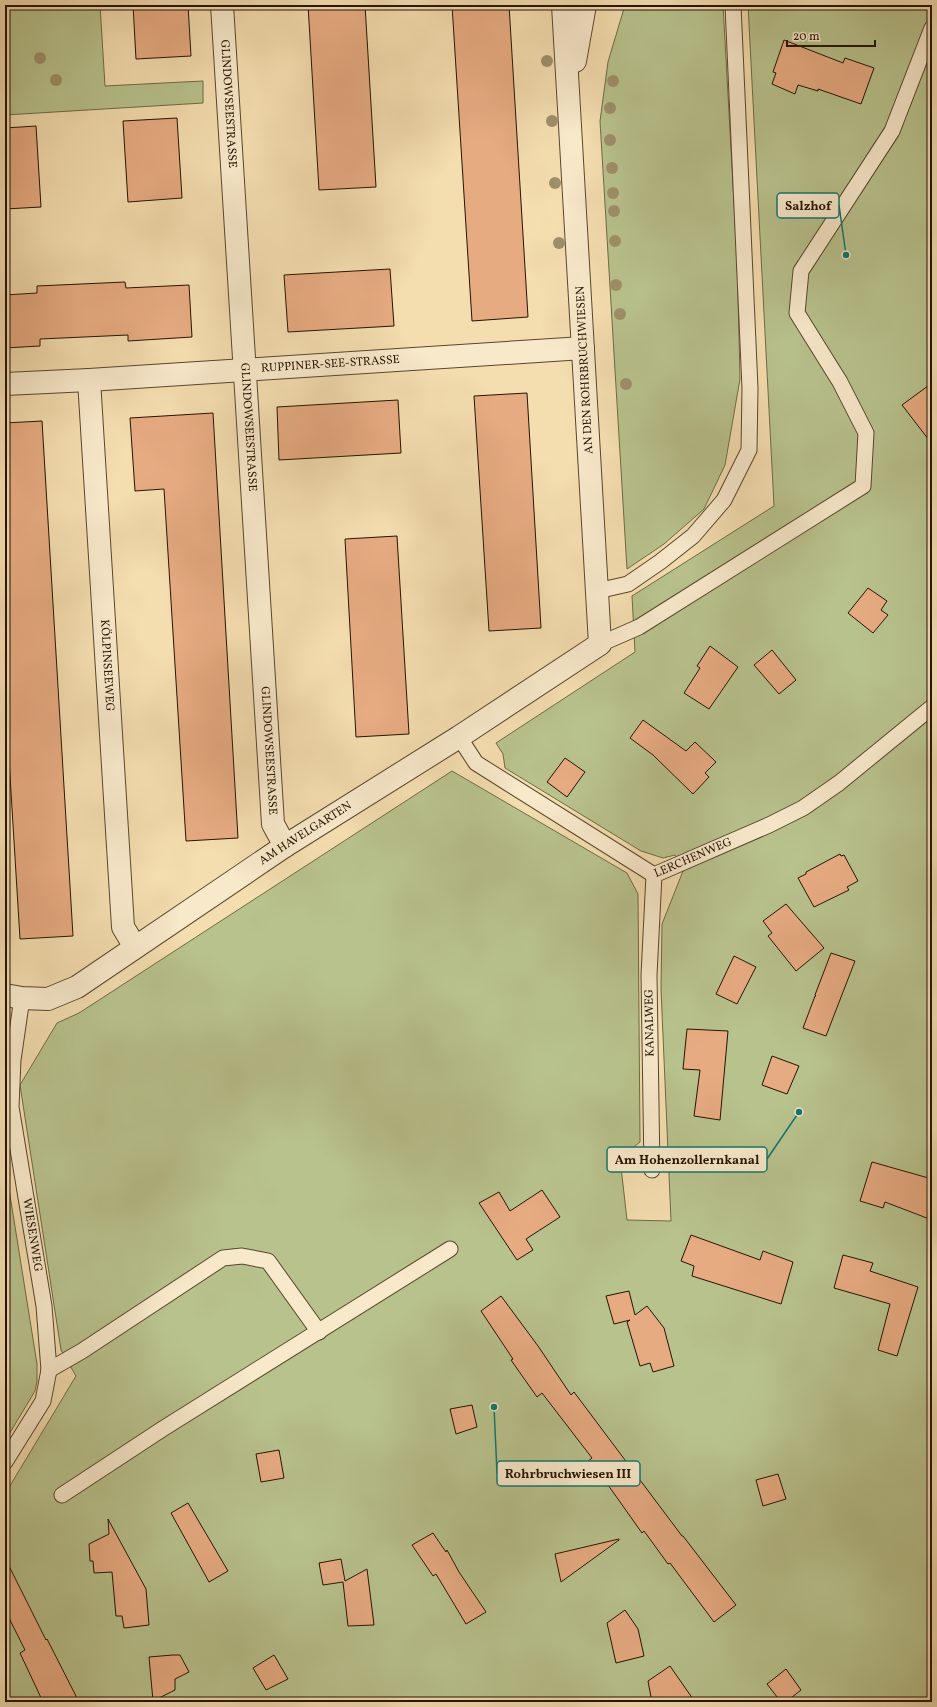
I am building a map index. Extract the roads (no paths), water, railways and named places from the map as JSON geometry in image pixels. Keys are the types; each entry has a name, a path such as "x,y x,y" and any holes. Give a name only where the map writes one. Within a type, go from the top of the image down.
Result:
{"street":[{"name":"GLINDOWSEESTRASSE","path":"222,5 273,824 285,846"},
{"name":"AN DEN ROHRBRUCHWIESEN","path":"563,5 600,644"},
{"name":"AN DEN ROHRBRUCHWIESEN","path":"568,96 585,5"},
{"name":"RUPPINER-SEE-STRASSE","path":"5,384 89,380 583,348"},
{"name":"KÖLPINSEEWEG","path":"89,380 123,927 135,947"},
{"name":"AM HAVELGARTEN","path":"13,997 48,999 77,988 285,846 459,737 600,644"}],"lane":[{"path":"597,591 628,584 693,536 724,500 749,450 750,388 733,5"},
{"path":"600,644 639,627 863,486 866,433 840,382 797,313 801,271 892,131 932,28"},
{"name":"LERCHENWEG","path":"459,737 476,763 654,875 769,825 803,808 839,783 932,707"},
{"name":"KANALWEG","path":"652,1170 649,975 654,875"},
{"name":"WIESENWEG","path":"5,1462 44,1401 49,1370 44,1306 11,1107 13,997"},
{"path":"62,1495 164,1428 450,1249"},
{"path":"49,1370 82,1351 223,1258 242,1256 268,1261 319,1332"}],"place":[{"name":"Salzhof","path":"846,255"},
{"name":"Am Hohenzollernkanal","path":"799,1112"},
{"name":"Rohrbruchwiesen III","path":"494,1407"}]}
